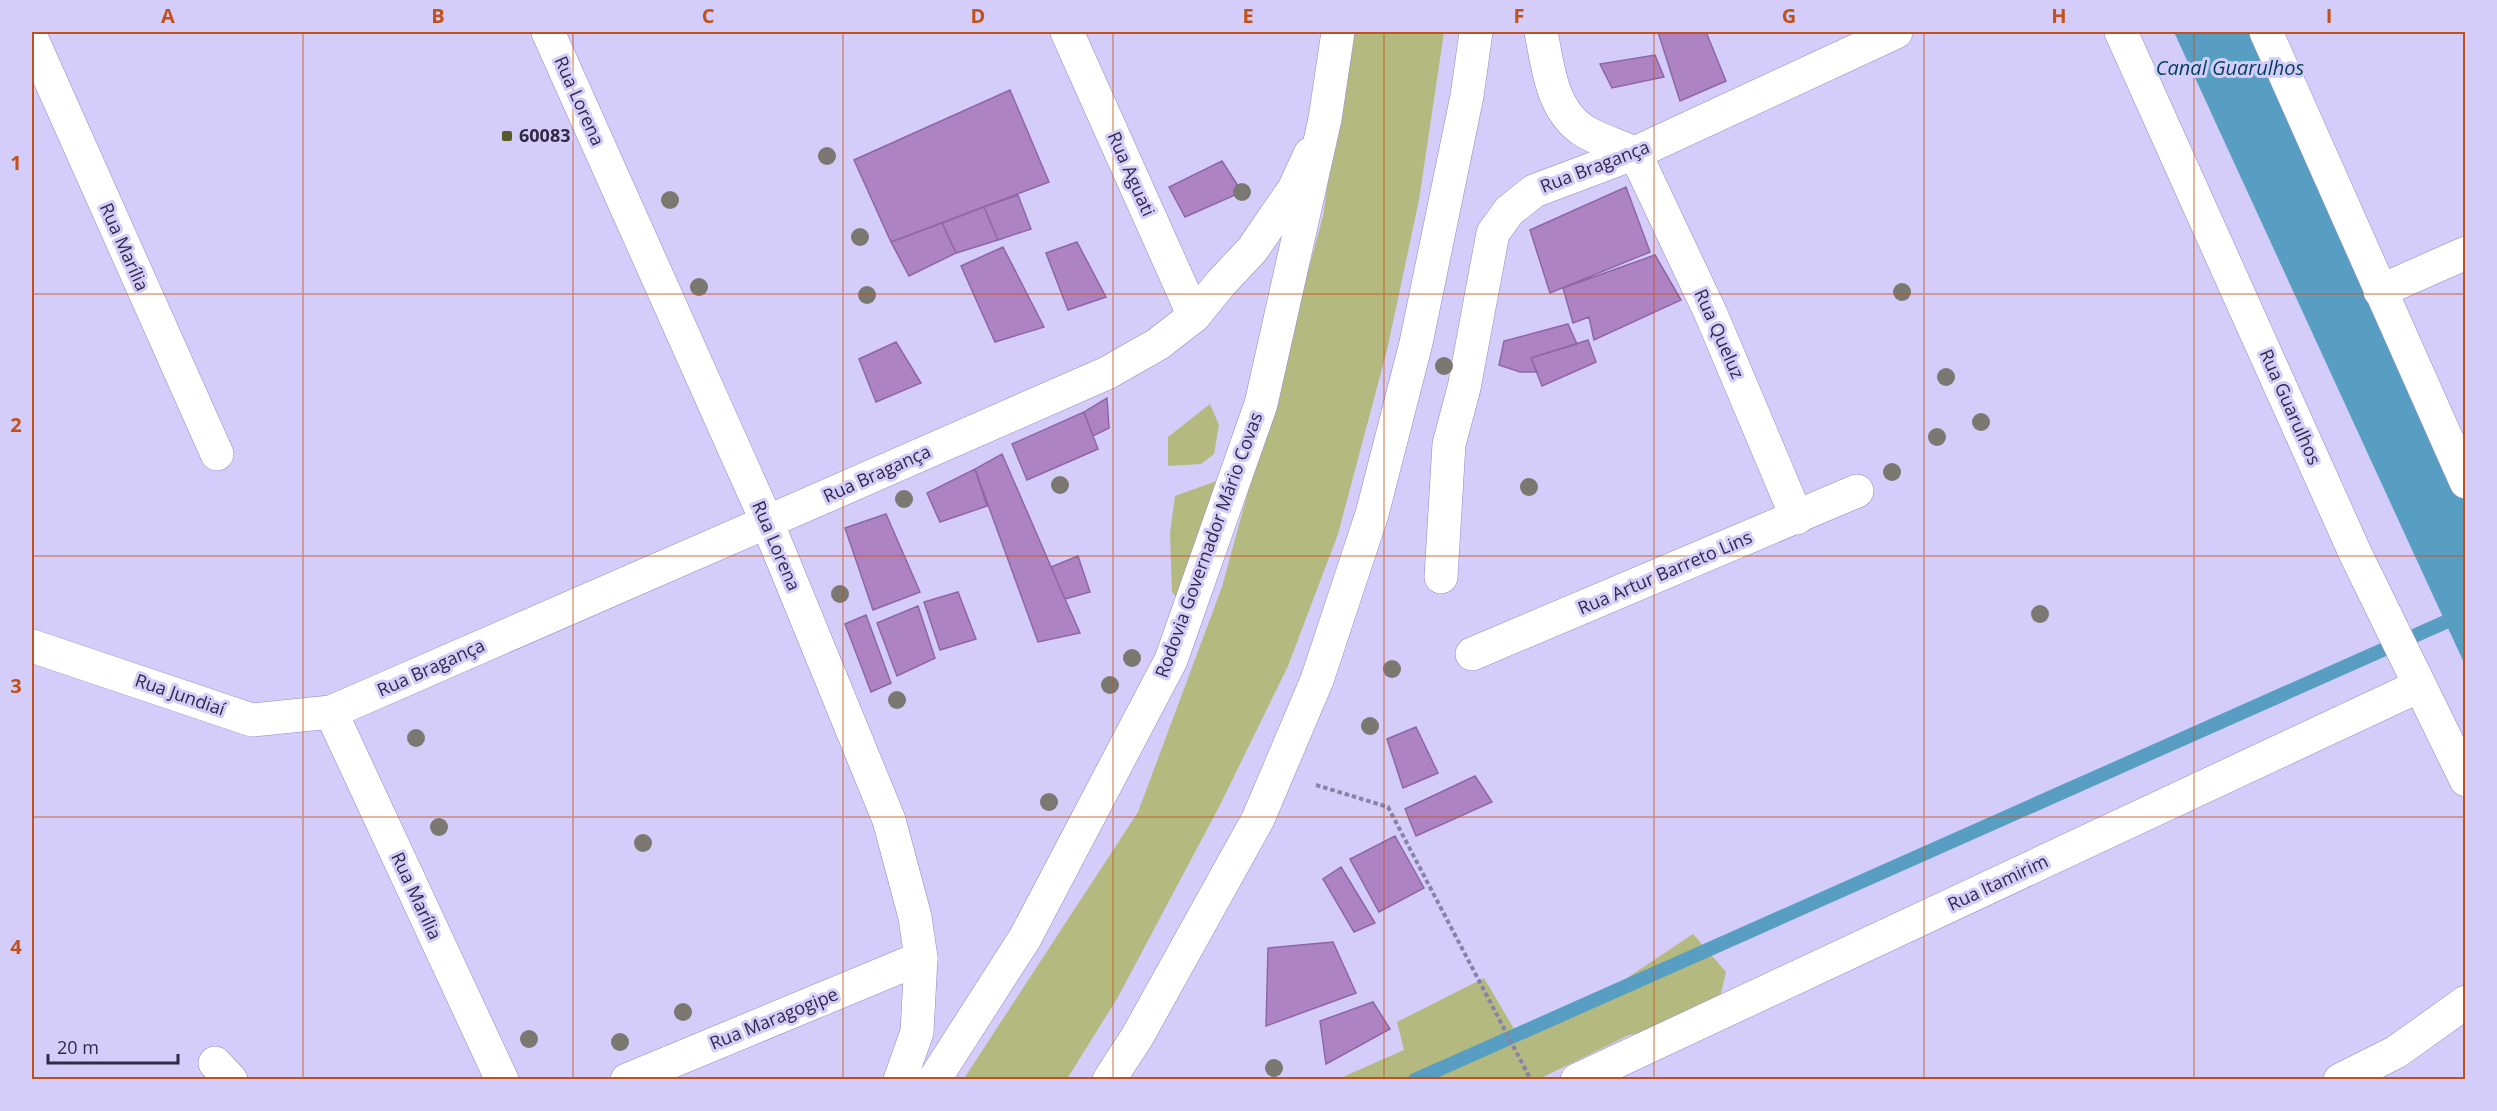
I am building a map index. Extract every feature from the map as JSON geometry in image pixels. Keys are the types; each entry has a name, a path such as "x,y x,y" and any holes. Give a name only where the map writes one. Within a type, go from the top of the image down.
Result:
{"main road":[{"name":"Rua Lorena","path":"548,32 767,522 889,820 915,916 921,958 917,1032 900,1080"},
{"name":"Rua Aguati","path":"1067,32 1194,316"},
{"name":"Rodovia Governador Mário Covas","path":"934,1080 1025,938 1171,660 1261,404 1325,119 1338,32"},
{"path":"1109,1080 1137,1037 1253,829 1317,680 1372,514 1416,343 1467,96 1476,32"},
{"path":"1541,32 1552,84 1559,103 1570,119 1584,130 1635,153"},
{"name":"Rua Bragança","path":"1442,577 1449,444 1464,388 1493,233 1509,211 1534,191 1635,153 1896,32"},
{"name":"Rua Guarulhos","path":"2121,32 2356,555 2466,780"},
{"path":"2266,32 2466,482"},
{"name":"Rua Marília","path":"32,39 218,454"},
{"name":"Rua Bragança","path":"331,712 1107,373 1158,344 1194,316 1252,250 1294,189 1325,119"},
{"name":"Rua Queluz","path":"1635,153 1711,314 1797,518"},
{"path":"2380,291 2466,253"},
{"name":"Rua Artur Barreto Lins","path":"1472,654 1797,518 1857,490"},
{"name":"Rua Jundiaí","path":"32,646 252,720 331,712"},
{"name":"Rua Itamirim","path":"1577,1080 2419,686"},
{"name":"Rua Marília","path":"331,712 502,1080"},
{"name":"Rua Maragogipe","path":"627,1080 921,958"},
{"path":"2340,1080 2396,1052 2466,1002"}],"path":[{"path":"1278,773 1388,807 1531,1080"}],"green space":[{"path":"1350,32 1444,32 1419,200 1387,350 1338,534 1288,666 1220,805 1118,997 1067,1079 963,1080 1138,812 1222,587 1323,216"},
{"path":"1210,404 1219,425 1214,454 1201,464 1168,466 1168,437"},
{"path":"1222,479 1180,602 1172,592 1170,533 1175,496"},
{"path":"1693,934 1726,972 1714,1023 1629,1035 1539,1079 1341,1080 1345,1076 1404,1050 1397,1022 1484,978 1517,1034 1582,1008"}],"water":[{"name":"Canal Guarulhos","path":"2174,32 2252,32 2465,501 2465,665"}],"building":[{"path":"1658,32 1706,32 1726,81 1680,101"},
{"path":"1655,55 1664,77 1612,88 1600,64"},
{"path":"1010,90 1049,182 891,242 854,160"},
{"path":"1222,161 1242,192 1185,217 1169,187"},
{"path":"1626,187 1650,252 1550,293 1530,230"},
{"path":"1018,195 1031,229 998,240 984,207"},
{"path":"984,207 998,240 956,253 942,223"},
{"path":"942,223 956,253 909,276 891,242"},
{"path":"1077,242 1106,297 1068,310 1046,253"},
{"path":"1003,247 1044,327 995,342 961,266"},
{"path":"1655,255 1681,300 1594,340 1589,317 1573,323 1563,288"},
{"path":"1568,324 1577,344 1531,358 1537,372 1520,372 1499,365 1504,341"},
{"path":"1588,340 1596,362 1542,386 1531,358"},
{"path":"896,342 921,383 876,402 859,359"},
{"path":"1107,398 1109,428 1093,436 1084,412"},
{"path":"1084,412 1098,449 1027,480 1012,444"},
{"path":"1002,454 1080,633 1038,642 975,469"},
{"path":"975,469 987,506 940,522 927,493"},
{"path":"886,514 920,592 873,610 845,528"},
{"path":"1078,556 1090,592 1065,599 1051,567"},
{"path":"958,592 976,639 940,650 924,602"},
{"path":"918,606 935,658 897,676 877,623"},
{"path":"866,615 891,683 871,692 845,624"},
{"path":"1416,727 1438,773 1403,788 1387,739"},
{"path":"1475,776 1492,802 1416,836 1405,809"},
{"path":"1395,836 1424,888 1379,912 1350,859"},
{"path":"1341,867 1375,923 1354,932 1323,879"},
{"path":"1333,942 1356,993 1266,1026 1268,948"},
{"path":"1373,1002 1390,1029 1326,1064 1320,1021"}],"waterway":[{"path":"1415,1080 2459,616"}],"place":[{"name":"60083","path":"507,136"}]}
